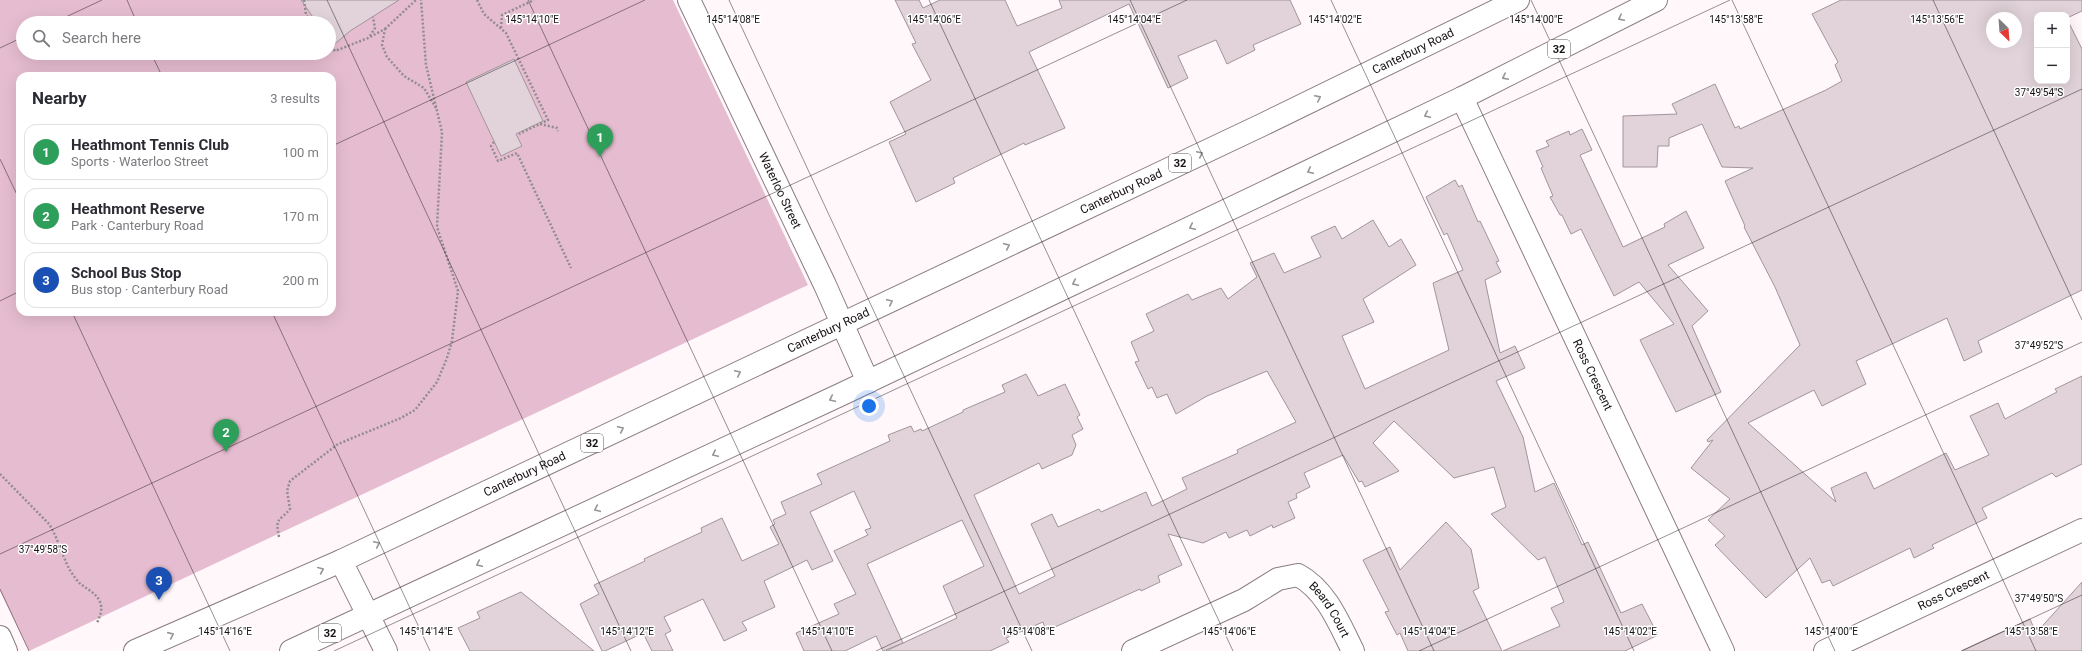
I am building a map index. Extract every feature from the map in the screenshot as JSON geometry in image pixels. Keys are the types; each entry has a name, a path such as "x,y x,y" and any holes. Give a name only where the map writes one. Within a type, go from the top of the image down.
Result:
{"main road":[{"name":"Waterloo Street","path":"689,0 825,285 868,382"},
{"name":"Canterbury Road","path":"135,651 341,561 1419,50 1518,0"},
{"name":"32","path":"291,651 868,382 1462,98 1656,0"},
{"name":"Ross Crescent","path":"1462,98 1723,651"},
{"name":"Ross Crescent","path":"1825,651 2082,530"},
{"path":"341,561 386,651"},
{"name":"Beard Court","path":"1133,651 1244,600 1278,579 1298,574 1310,582 1320,592 1353,651"},
{"path":"0,637 6,651"}],"path":[{"path":"304,0 307,16"},
{"path":"336,51 368,38 385,29 416,0"},
{"path":"279,537 277,523 278,519 290,509 287,491 290,481 338,444 401,418 414,410 436,382 448,358 452,341 458,291 438,232 437,222 443,143 439,114 426,64 421,0"},
{"path":"477,0 484,14 506,32 519,56 548,120 519,134"},
{"path":"501,29 502,15 534,0"},
{"path":"368,38 375,28 372,17"},
{"path":"385,29 382,45 387,57 404,76 424,88 439,114"},
{"path":"539,124 557,128 558,130"},
{"path":"494,142 491,146 498,161 517,153 571,268"},
{"path":"0,474 49,524 76,580 93,591 98,598 101,610 97,623"}],"shaded area":[{"path":"0,0 673,0 808,285 29,651 0,591"}],"building":[{"path":"301,0 399,0 350,31 336,43 336,16 312,16"},
{"path":"895,0 919,0 923,8 940,0 1005,0 1017,26 1062,8 1059,0 1290,0 1301,24 1253,45 1255,50 1227,64 1216,40 1178,56 1188,78 1168,88 1129,4 1029,52 1065,128 1025,145 1024,143 953,178 955,183 916,202 889,142 906,134 890,102 931,80 912,44 916,43"},
{"path":"1841,0 2082,0 2082,11 2070,17 2070,12 2034,12 2034,84 2070,84 2070,25 2082,49 2082,290 1978,341 1982,352 1964,361 1947,318 1856,361 1866,384 1822,406 1814,390 1748,423 1836,502 1831,488 1866,472 1874,489 1946,453 1955,470 1989,455 1970,416 1998,403 2005,419 2057,392 2055,389 2082,376 2082,464 2056,477 2052,473 1982,508 1987,518 1932,545 1934,548 1914,558 1910,548 1833,586 1830,580 1822,583 1810,558 1766,598 1715,545 1725,536 1708,520 1730,499 1691,468 1713,440 1708,442 1707,440 1800,345 1775,287 1744,227 1745,226 1725,181 1753,168 1722,167 1702,124 1669,138 1669,146 1658,146 1657,167 1623,167 1623,116 1677,114 1672,104 1715,84 1735,128 1739,126 1740,129 1826,90 1842,81 1835,65 1838,62 1812,14"},
{"path":"514,59 543,121 516,134 522,146 501,156 466,82"},
{"path":"1582,129 1592,150 1580,155 1623,247 1665,227 1664,224 1686,211 1704,248 1668,265 1708,311 1692,326 1721,392 1676,412 1640,340 1674,324 1639,282 1614,296 1581,229 1571,234 1562,215 1560,215 1550,197 1553,196 1541,168 1543,167 1536,151 1549,146 1546,141 1569,131 1570,135"},
{"path":"1455,180 1459,187 1462,185 1478,222 1480,221 1499,261 1496,262 1501,272 1485,280 1500,353 1515,346 1525,368 1496,381 1523,437 1535,492 1554,483 1582,545 1588,542 1621,613 1642,604 1658,635 1625,651 1503,651 1560,626 1551,608 1564,602 1545,557 1538,560 1491,514 1506,507 1494,467 1454,478 1394,421 1373,443 1399,471 1365,487 1362,481 1359,482 1343,455 1304,473 1310,487 1296,494 1297,498 1288,502 1295,518 1273,528 1272,525 1250,536 1247,530 1229,538 1226,532 1203,543 1168,534 1182,565 1158,576 1160,582 1141,591 1140,589 1046,631 1043,622 1006,638 1009,642 990,651 886,651 903,643 883,651 876,636 845,651 804,651 796,633 839,614 834,604 856,594 834,551 868,535 865,530 871,528 854,491 810,512 833,561 812,570 807,560 764,581 775,607 742,622 747,630 724,641 703,599 664,617 671,631 665,634 673,651 652,651 643,633 605,651 602,651 580,604 599,594 594,585 645,561 644,559 702,532 701,528 722,518 742,561 779,544 770,527 775,524 773,520 786,514 781,502 822,484 817,474 890,441 888,435 911,426 914,432 921,429 922,431 963,412 963,410 1005,392 1002,385 1026,374 1038,396 1065,384 1080,415 1077,417 1083,429 1072,435 1076,445 1072,455 1042,469 1039,463 974,495 1019,594 1055,576 1031,524 1052,514 1058,527 1099,509 1101,512 1146,492 1152,506 1187,489 1182,478 1238,453 1237,450 1296,422 1267,371 1207,396 1176,414 1167,394 1157,398 1152,387 1148,389 1135,362 1139,361 1131,342 1154,331 1146,314 1188,294 1192,300 1221,288 1228,299 1257,277 1250,263 1274,253 1284,273 1321,257 1311,237 1335,226 1342,239 1373,220 1389,247 1401,239 1416,265 1363,299 1374,322 1342,336 1365,389 1449,350 1433,283 1463,270 1447,233 1444,235 1426,197","holes":["962,520 984,566 943,586 957,618 903,643 867,564"]},
{"path":"1446,522 1471,549 1479,588 1473,591 1502,651 1408,651 1400,633 1397,635 1385,612 1389,611 1363,560 1390,547 1400,570"},
{"path":"2082,582 2082,651 1962,651 2030,619 2036,633"},
{"path":"521,592 594,651 470,651 458,628 480,618 477,612"}],"place":[{"name":"Heathmont Tennis Club","path":"600,157"},
{"name":"Heathmont Reserve","path":"226,452"},
{"name":"School Bus Stop","path":"159,600"}]}
